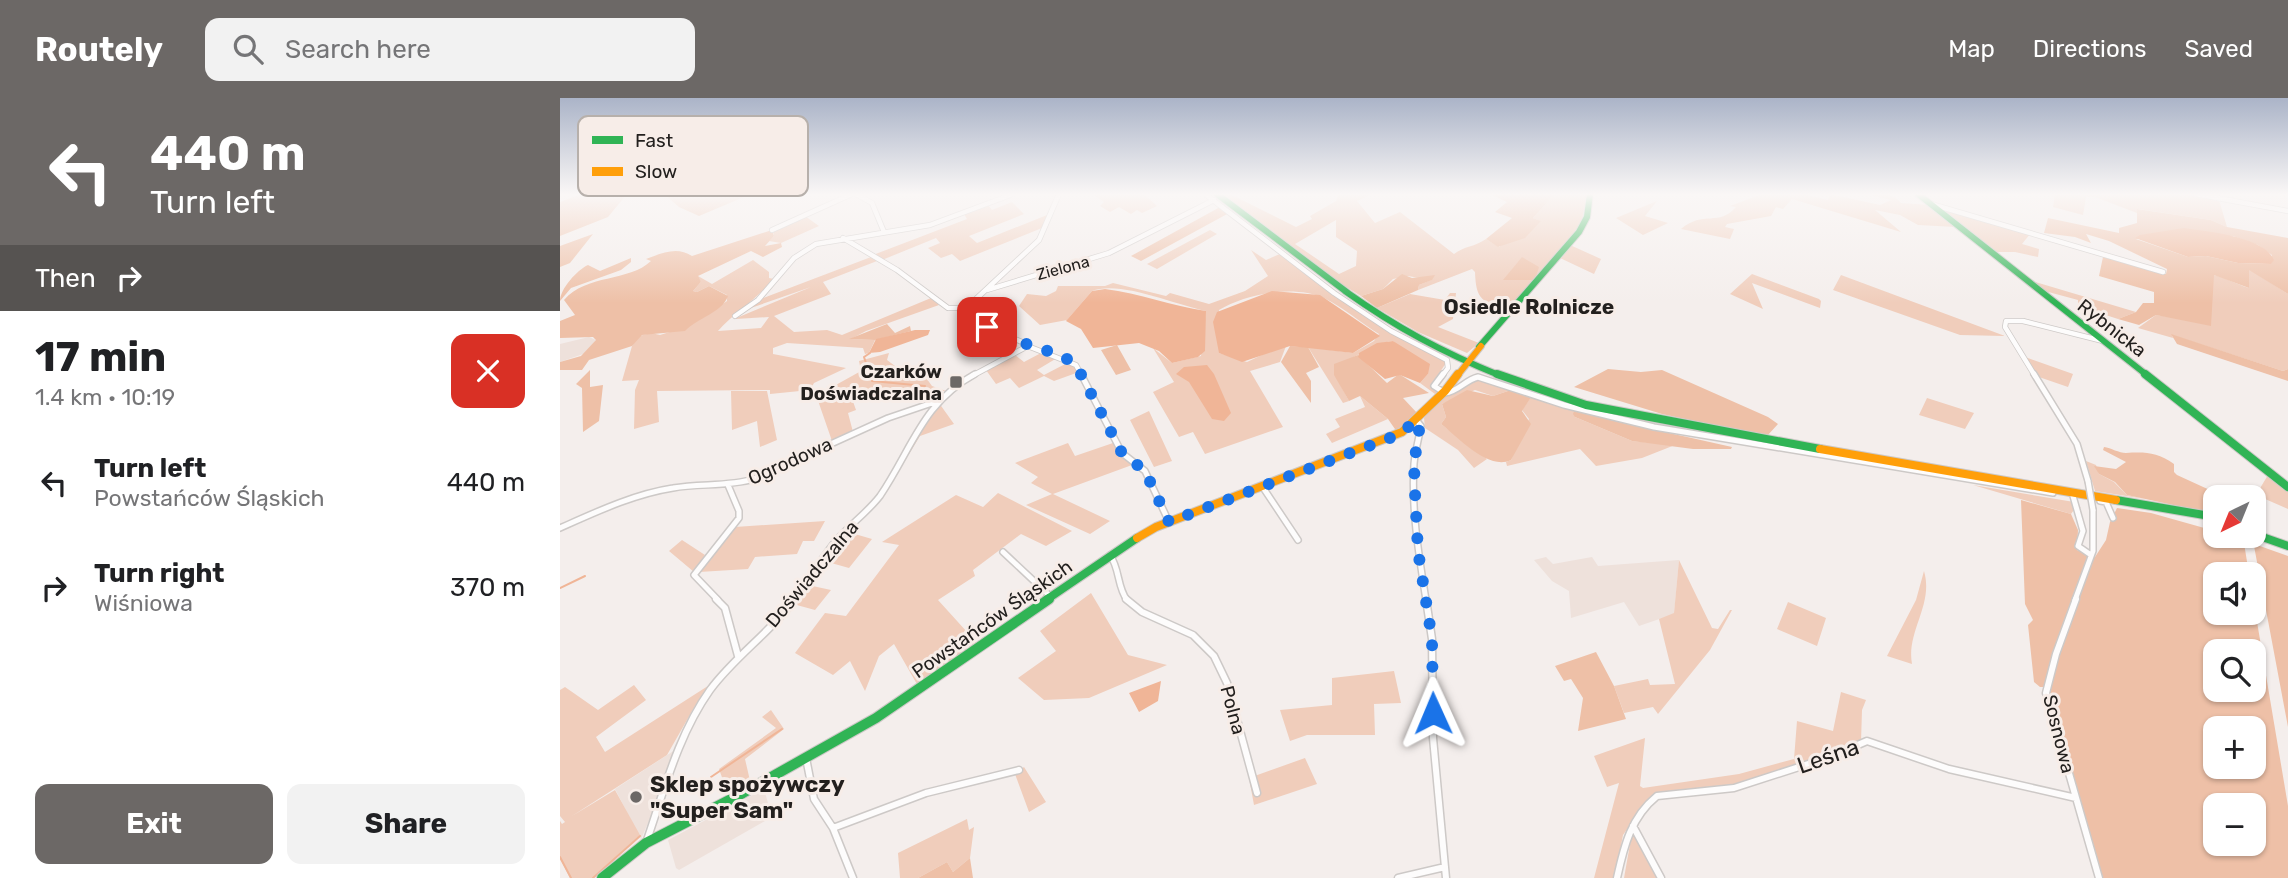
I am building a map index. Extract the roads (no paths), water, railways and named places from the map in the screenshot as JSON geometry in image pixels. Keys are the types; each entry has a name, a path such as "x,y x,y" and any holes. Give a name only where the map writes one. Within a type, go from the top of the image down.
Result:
{"main road":[{"path":"1261,230 1345,291 1415,332 1469,361 1567,399 1646,417 2203,516"},
{"name":"Powstańców Śląskich","path":"602,878 646,843 876,718 1110,555 1169,522 1395,436 1417,421 1578,230"},
{"name":"Rybnicka","path":"1964,230 2288,487"},
{"path":"2266,535 2288,541"},
{"path":"2266,536 2288,546"}],"street":[{"path":"735,316 758,300 802,251 822,241 895,230"},
{"path":"1042,230 1038,240 975,299 975,308 991,330 1076,365 1122,453 1145,471 1169,522"},
{"name":"Zielona","path":"984,290 1109,254 1153,230"},
{"path":"1256,230 1331,291 1391,331 1447,360 1448,368 1434,386 1442,392 1451,394 1466,380 1478,377 1564,405 1654,427 2106,502 2113,518"},
{"path":"2021,230 2163,272"},
{"path":"843,238 897,270 948,308 975,308"},
{"name":"Sosnowa","path":"2099,878 2046,693 2056,653 2091,555 2095,533 2088,481 2077,444 2004,327 2006,321 2020,321 2104,341"},
{"name":"Doświadczalna","path":"646,843 684,733 709,690 738,656 790,605 835,542 879,497 911,439 937,402 955,385 1011,356 1025,345"},
{"name":"Ogrodowa","path":"560,528 653,492 690,485 728,485 757,478 847,436 937,402"},
{"path":"1417,421 1421,426 1414,464 1418,551 1432,639 1433,738 1446,878"},
{"path":"728,485 739,510 739,518 694,575 716,595 725,608 738,656"},
{"path":"1262,486 1298,540"},
{"path":"2073,496 2082,531 2078,546 2091,555"},
{"path":"1003,552 1051,597"},
{"name":"Polna","path":"1110,555 1115,560 1119,588 1125,598 1148,616 1193,635 1216,658 1233,695 1242,742 1257,793"},
{"name":"Leśna","path":"1617,878 1626,835 1650,801 1657,796 1734,788 1830,757 1867,741 1949,769 2076,798"},
{"path":"806,758 814,799 833,828 853,878"},
{"path":"833,828 926,793 1018,769"},
{"path":"1633,826 1661,878"},
{"path":"1398,878 1445,867"}],"waterway":[{"path":"870,353 864,357 872,381 925,386"},
{"path":"560,588 585,576"},
{"path":"711,777 782,729"},
{"path":"593,878 640,836"},
{"path":"560,857 571,878"}],"place":[{"name":"Czarków Doświadczalna","path":"956,382"},
{"name":"Sklep spożywczy \"Super Sam\"","path":"636,797"}],"district":[{"name":"Osiedle Rolnicze","path":"1529,306"}]}
